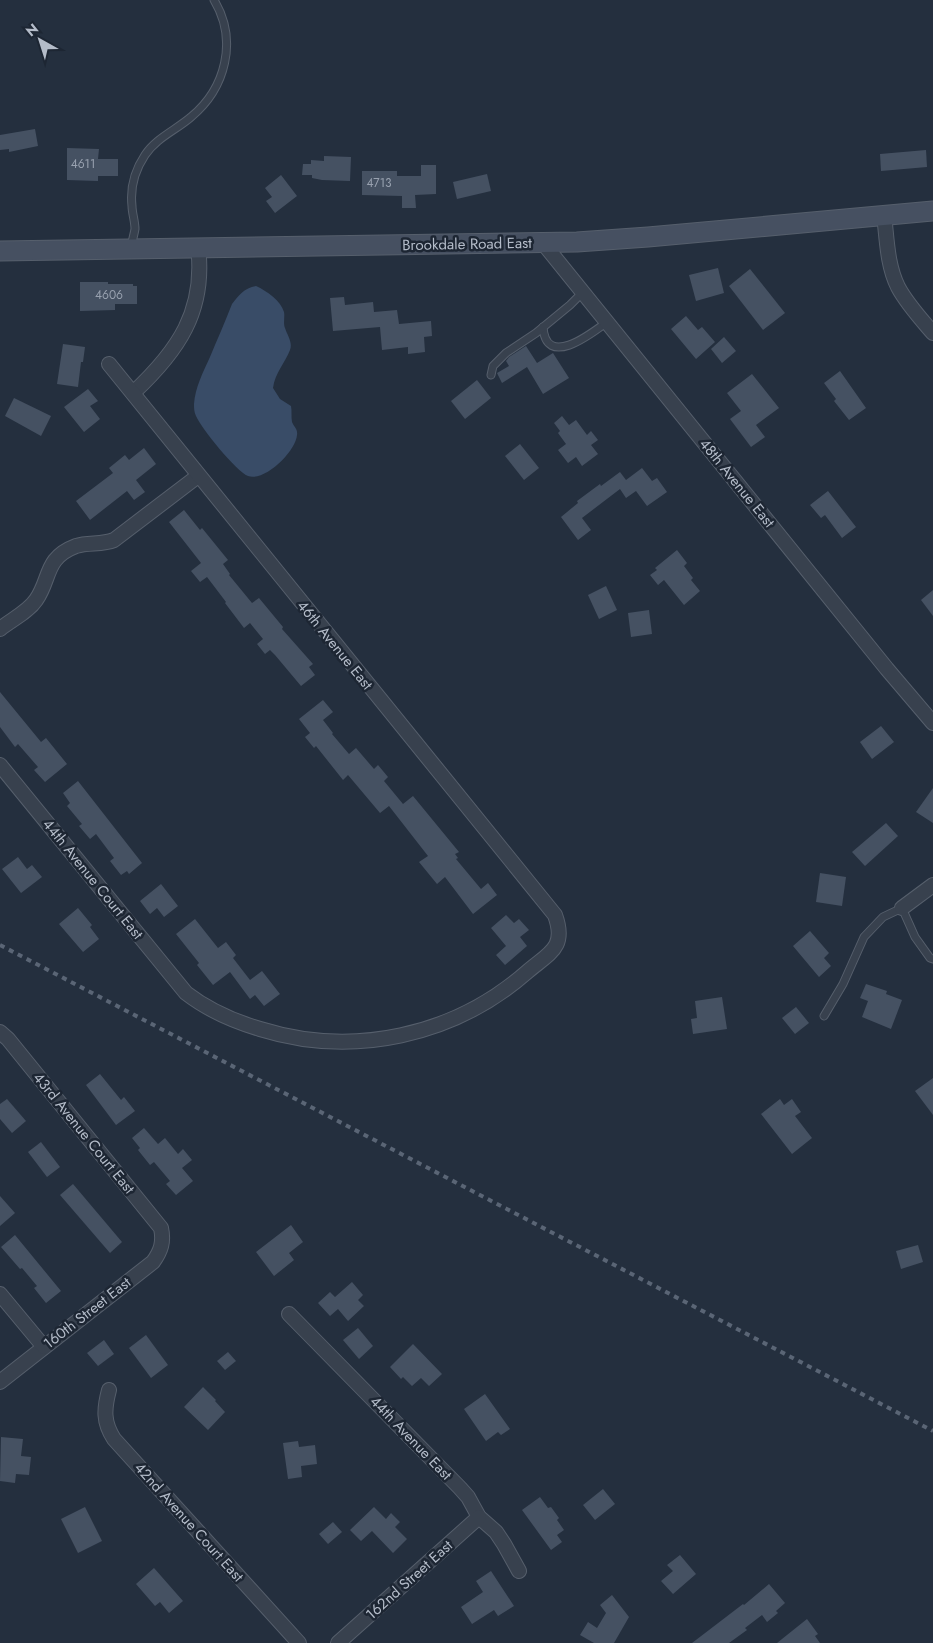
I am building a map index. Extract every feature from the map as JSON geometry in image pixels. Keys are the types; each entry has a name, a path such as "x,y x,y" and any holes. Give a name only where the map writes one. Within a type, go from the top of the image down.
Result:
{"main road":[{"name":"Brookdale Road East","path":"0,251 543,242 648,237 933,211"}],"street":[{"path":"884,216 890,263 894,277 906,300 933,333"},
{"name":"48th Avenue East","path":"543,242 887,669 933,723"},
{"path":"133,393 153,374 175,347 194,311 200,279 198,247"},
{"name":"46th Avenue East","path":"109,364 555,914 560,938 556,947 517,981 488,1001 458,1018 437,1026 369,1041 334,1042 306,1040 276,1034 221,1015 202,1005 186,993"},
{"path":"0,629 34,603 42,590 52,563 62,555 76,546 107,543 114,540 198,476"},
{"name":"44th Avenue Court East","path":"0,765 186,993"},
{"path":"902,908 933,885"},
{"name":"43rd Avenue Court East","path":"0,1032 8,1039 161,1228 163,1238"},
{"name":"160th Street East","path":"0,1382 153,1262 163,1238"},
{"path":"0,1294 44,1347"},
{"name":"44th Avenue East","path":"290,1314 468,1497 479,1518 496,1532 519,1572"},
{"name":"42nd Avenue Court East","path":"108,1390 105,1413 107,1428 114,1439 299,1643"},
{"name":"162nd Street East","path":"338,1643 479,1518"}],"lane":[{"path":"131,248 135,228 131,204 132,188 136,173 145,154 158,139 176,129 204,104 214,92 224,70 226,51 225,27 214,0"},
{"path":"491,375 492,366 506,353 570,305 583,292"},
{"path":"543,326 544,335 548,341 554,346 563,347 578,342 607,322"},
{"path":"824,1016 843,984 864,937 883,917 902,908 914,937 930,958 933,959"}],"water":[{"path":"256,286 273,297 280,304 284,312 284,326 291,347 273,388 280,399 291,406 292,422 297,433 295,442 286,457 271,470 255,477 248,476 219,449 199,422 194,404 200,380 232,304 245,290"}],"building":[{"path":"35,129 38,146 9,152 9,149 0,150 0,135"},
{"path":"67,148 99,149 98,159 118,159 118,176 98,176 98,181 67,180"},
{"path":"926,150 927,167 881,171 880,154"},
{"path":"324,156 351,157 350,181 322,180 312,178 312,175 302,175 303,164 311,164 311,160 324,161"},
{"path":"421,165 436,165 436,194 415,195 416,208 402,208 402,196 362,195 362,171 397,171 397,176 421,176"},
{"path":"487,174 491,191 457,199 453,182"},
{"path":"281,175 297,196 275,213 266,201 272,197 265,188"},
{"path":"718,268 724,293 696,301 689,275"},
{"path":"750,269 785,313 763,330 729,286"},
{"path":"80,282 133,284 133,286 137,286 137,304 115,304 115,310 80,311"},
{"path":"344,297 345,305 373,302 374,312 397,310 399,324 431,321 432,336 424,337 425,352 408,354 408,347 382,350 380,327 333,331 330,298"},
{"path":"686,316 698,330 702,327 715,342 696,359 671,329"},
{"path":"724,337 736,351 722,363 711,349"},
{"path":"63,344 85,347 78,387 57,384"},
{"path":"526,346 537,363 553,353 569,378 543,394 527,367 502,383 497,373 509,366 506,361 509,357"},
{"path":"840,371 866,408 849,420 834,401 836,399 824,383"},
{"path":"752,374 779,408 756,425 765,437 751,447 730,419 741,411 727,393"},
{"path":"477,380 491,398 465,419 451,401"},
{"path":"88,389 98,401 90,406 100,419 84,432 64,407"},
{"path":"14,398 51,416 41,436 5,416"},
{"path":"562,416 569,425 576,420 587,435 591,431 598,440 591,445 598,454 582,466 576,457 568,463 558,450 566,444 554,423"},
{"path":"520,444 539,468 524,480 505,456"},
{"path":"144,448 156,464 136,480 145,492 134,500 127,491 90,520 76,501 113,473 109,468 125,455 129,460"},
{"path":"642,468 652,481 657,478 667,492 647,506 636,491 626,498 620,489 582,518 591,530 578,540 561,517 578,503 577,501 600,484 601,486 620,472 626,480"},
{"path":"828,491 856,527 842,538 825,515 821,518 810,505"},
{"path":"184,510 200,530 202,528 228,560 223,564 229,575 252,603 259,598 283,627 282,629 313,664 309,667 315,675 301,686 270,650 265,654 257,644 263,639 250,623 244,628 207,577 200,582 191,571 201,563 169,522"},
{"path":"677,550 687,563 684,566 693,578 691,580 700,591 684,605 664,580 658,585 650,575 657,570 655,568"},
{"path":"606,586 617,610 599,619 588,595"},
{"path":"933,590 933,616 921,600"},
{"path":"649,610 652,634 631,637 628,613"},
{"path":"0,692 41,742 46,738 67,764 45,782 34,770 38,767 18,744 15,747 0,727"},
{"path":"323,700 333,712 323,720 349,754 356,748 374,769 378,765 388,777 384,781 403,804 413,796 459,852 455,854 458,858 456,859 481,889 488,883 497,895 473,914 445,877 437,884 419,862 428,856 389,806 380,813 348,775 343,780 316,746 314,748 305,737 310,733 299,719"},
{"path":"881,726 894,742 872,759 860,742"},
{"path":"78,781 142,863 129,874 127,871 121,875 110,861 114,858 96,834 90,839 79,826 82,824 67,806 70,803 63,793"},
{"path":"933,788 933,823 916,812"},
{"path":"886,823 898,836 865,866 852,852"},
{"path":"18,857 27,869 32,865 42,877 21,893 2,869"},
{"path":"820,873 846,877 842,906 816,902"},
{"path":"161,884 178,906 164,917 157,908 150,914 140,901"},
{"path":"78,908 92,925 90,927 99,939 83,952 59,924"},
{"path":"506,915 514,923 519,919 529,930 520,937 527,946 505,965 496,955 506,946 491,928"},
{"path":"195,919 218,948 226,942 236,955 233,958 250,980 262,971 280,994 264,1006 255,995 250,999 230,972 213,985 197,965 199,963 176,934"},
{"path":"810,931 829,953 824,958 831,966 819,977 793,946"},
{"path":"866,984 887,991 886,994 902,1000 891,1029 862,1017 868,1001 860,998"},
{"path":"722,997 727,1029 693,1034 691,1019 697,1018 695,1001"},
{"path":"796,1007 809,1023 795,1034 782,1018"},
{"path":"100,1074 121,1100 124,1097 135,1111 116,1125 86,1085"},
{"path":"933,1078 933,1115 915,1091"},
{"path":"7,1099 26,1121 12,1133 0,1119 0,1104"},
{"path":"780,1099 784,1105 792,1099 801,1112 795,1116 812,1138 792,1154 761,1114"},
{"path":"144,1128 158,1144 165,1138 178,1154 183,1149 192,1160 182,1168 193,1181 176,1195 166,1184 170,1181 154,1162 150,1165 138,1150 140,1148 132,1138"},
{"path":"41,1142 60,1167 47,1177 28,1152"},
{"path":"73,1184 122,1242 110,1253 60,1195"},
{"path":"0,1196 15,1213 0,1226"},
{"path":"291,1225 303,1242 289,1253 294,1260 274,1276 256,1252"},
{"path":"15,1235 61,1291 46,1303 34,1288 37,1286 1,1247"},
{"path":"918,1245 923,1262 901,1269 896,1251"},
{"path":"352,1282 363,1295 358,1300 364,1306 348,1321 338,1309 330,1316 318,1303 330,1292 335,1297"},
{"path":"358,1328 373,1346 359,1359 343,1340"},
{"path":"146,1335 168,1365 151,1378 129,1348"},
{"path":"104,1340 114,1354 98,1366 87,1353"},
{"path":"413,1344 442,1374 429,1386 421,1378 412,1386 403,1377 401,1379 390,1367"},
{"path":"228,1352 236,1361 225,1370 217,1361"},
{"path":"203,1387 225,1412 208,1430 184,1407"},
{"path":"485,1394 510,1429 501,1435 498,1432 486,1441 464,1409"},
{"path":"1,1437 23,1439 21,1456 31,1457 29,1475 16,1474 15,1483 0,1481"},
{"path":"298,1441 299,1447 315,1445 317,1464 301,1466 302,1477 288,1479 283,1443"},
{"path":"603,1489 615,1504 595,1520 583,1505"},
{"path":"540,1497 559,1518 557,1520 564,1530 557,1535 562,1542 551,1550 522,1510"},
{"path":"85,1507 102,1541 78,1553 61,1519"},
{"path":"374,1507 386,1519 391,1513 400,1522 395,1527 407,1539 393,1553 372,1531 361,1541 350,1530"},
{"path":"333,1522 342,1532 328,1544 319,1534"},
{"path":"680,1555 696,1574 673,1594 661,1581 673,1571 667,1565"},
{"path":"154,1568 183,1601 169,1613 160,1602 155,1606 136,1584"},
{"path":"491,1571 514,1606 498,1616 494,1610 472,1624 461,1607 483,1592 476,1581"},
{"path":"769,1584 785,1603 776,1611 778,1613 767,1622 762,1615 745,1628 747,1630 729,1643 692,1643 744,1605"},
{"path":"612,1595 629,1617 614,1643 594,1643 580,1635 588,1622 597,1628 606,1613 600,1605"},
{"path":"807,1619 818,1634 815,1636 820,1643 777,1643"}],"railway":[{"path":"0,945 933,1431"}]}
